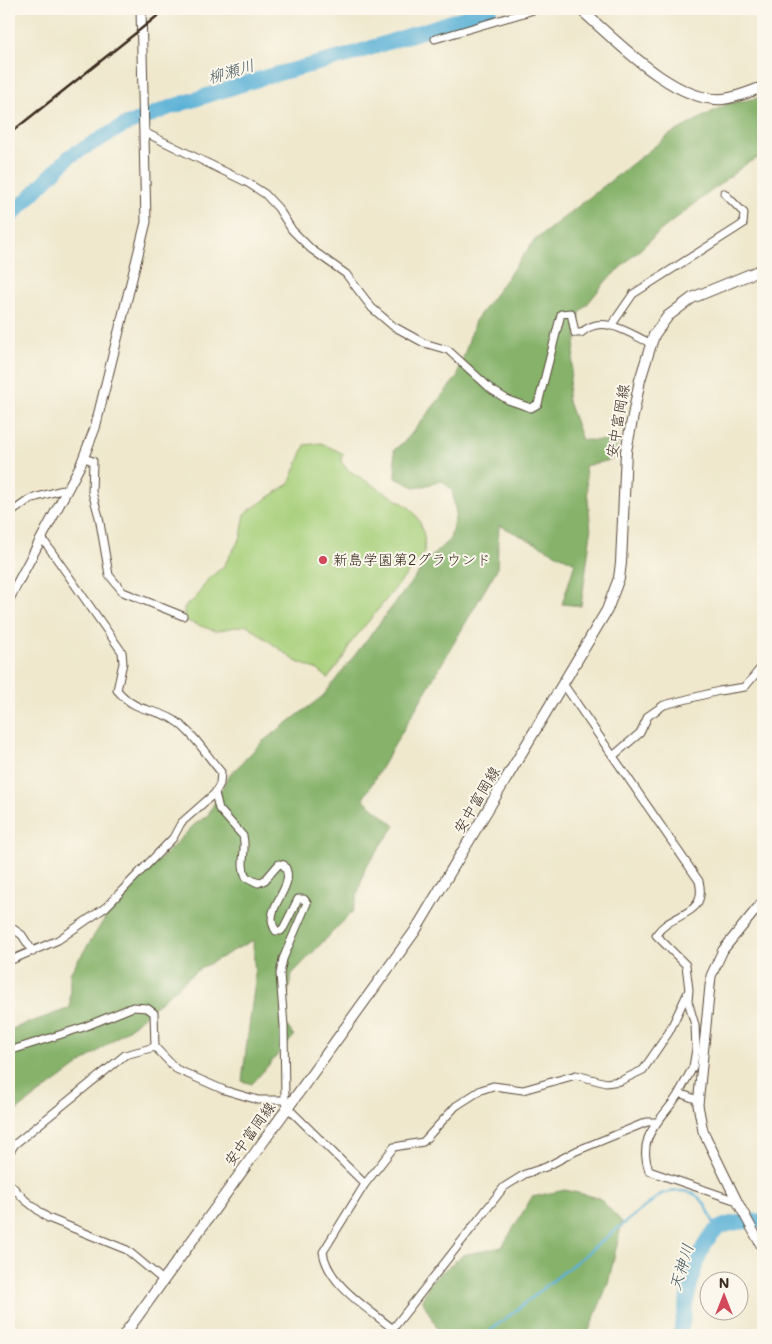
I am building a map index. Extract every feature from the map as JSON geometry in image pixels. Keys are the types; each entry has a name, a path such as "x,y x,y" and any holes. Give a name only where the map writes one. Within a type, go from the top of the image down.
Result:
{"main road":[{"path":"580,9 663,79 680,90 708,98 724,99 763,88"},
{"name":"安中富岡線","path":"124,1335 286,1104 415,931 564,685 607,610 619,578 626,451 650,344 658,328 685,303 763,269"}],"street":[{"path":"9,599 69,488 84,458 95,428 146,222 141,9"},
{"path":"434,39 537,9"},
{"path":"145,131 265,194 278,208 292,230 311,249 346,274 372,308 393,326 424,342 448,350 492,390 515,402 531,408 538,404 541,398 543,375 561,314 571,313 575,332 581,333 589,326 600,323 650,344"},
{"path":"611,326 633,294 743,224 744,212 724,193"},
{"path":"84,458 93,461 92,492 99,517 109,575 123,592 183,616"},
{"path":"9,514 30,499 69,488"},
{"path":"9,961 58,940 106,907 173,838 180,823 215,792 220,784 221,772 186,731 174,720 137,707 124,698 117,690 123,663 122,652 42,538"},
{"path":"613,756 640,732 648,716 664,705 719,691 745,687 763,665"},
{"path":"564,685 699,881 701,900 695,908 662,926 656,934 686,964 689,990 688,1001 695,1026 696,1049 693,1067 668,1111 655,1122 646,1144 644,1156 649,1171 737,1201"},
{"path":"215,792 219,809 243,836 245,842 242,870 246,877 258,883 265,880 279,864 284,865 288,872 288,880 273,910 273,927 276,931 281,931 284,927 298,899 304,899 308,903 283,959 280,974 284,1026 286,1104"},
{"path":"763,900 723,950 714,965 709,988 698,1100 704,1131 737,1201 763,1249"},
{"path":"9,926 22,935 33,952"},
{"path":"655,1122 647,1122 576,1151 546,1167 525,1174 504,1188 390,1332 342,1286 324,1263 323,1252 365,1184 394,1147 423,1142 456,1106 481,1090 493,1086 523,1090 576,1075 606,1083 620,1081 643,1070 669,1032 689,990"},
{"path":"9,1051 84,1026 133,1007 147,1008 154,1013 155,1047 176,1069 224,1090 258,1100 286,1104 365,1184"},
{"path":"9,1153 15,1144 125,1056 155,1047"},
{"path":"679,1093 698,1100"},
{"path":"9,1183 25,1200 48,1218 126,1250 163,1280"}],"green space":[{"path":"763,97 763,156 747,163 660,231 606,281 580,313 567,399 582,440 619,441 611,460 585,466 591,532 581,606 562,604 575,563 499,525 497,569 363,799 395,826 365,868 353,911 292,974 282,1019 294,1036 252,1084 242,1081 255,981 253,940 196,971 131,1027 9,1116 9,1030 70,1008 70,973 111,909 194,825 208,815 228,777 262,742 323,696 430,558 450,539 456,514 452,490 442,481 416,488 396,478 394,450 407,439 457,377 475,321 534,241 669,135 727,104"},
{"name":"新島学園第2グラウンド","path":"321,443 344,454 341,458 342,463 348,470 409,507 420,523 424,540 424,553 350,644 346,654 328,678 318,670 297,662 247,625 215,631 184,620 184,607 196,598 208,579 223,567 241,537 245,513 289,484 305,445"},
{"path":"565,1190 599,1198 622,1222 608,1284 587,1335 441,1335 422,1300 430,1282 463,1255 502,1247 532,1197"}],"waterway":[{"name":"柳瀬川","path":"9,218 70,156 123,126 171,107 269,76 346,56 490,9"},
{"path":"485,1335 661,1194 683,1191 698,1197 708,1210 716,1230"},
{"name":"天神川","path":"680,1335 691,1280 707,1240 715,1231 725,1225 738,1222 763,1221"}],"railway":[{"path":"9,134 166,9"}],"place":[{"name":"新島学園第2グラウンド","path":"323,560"}]}
